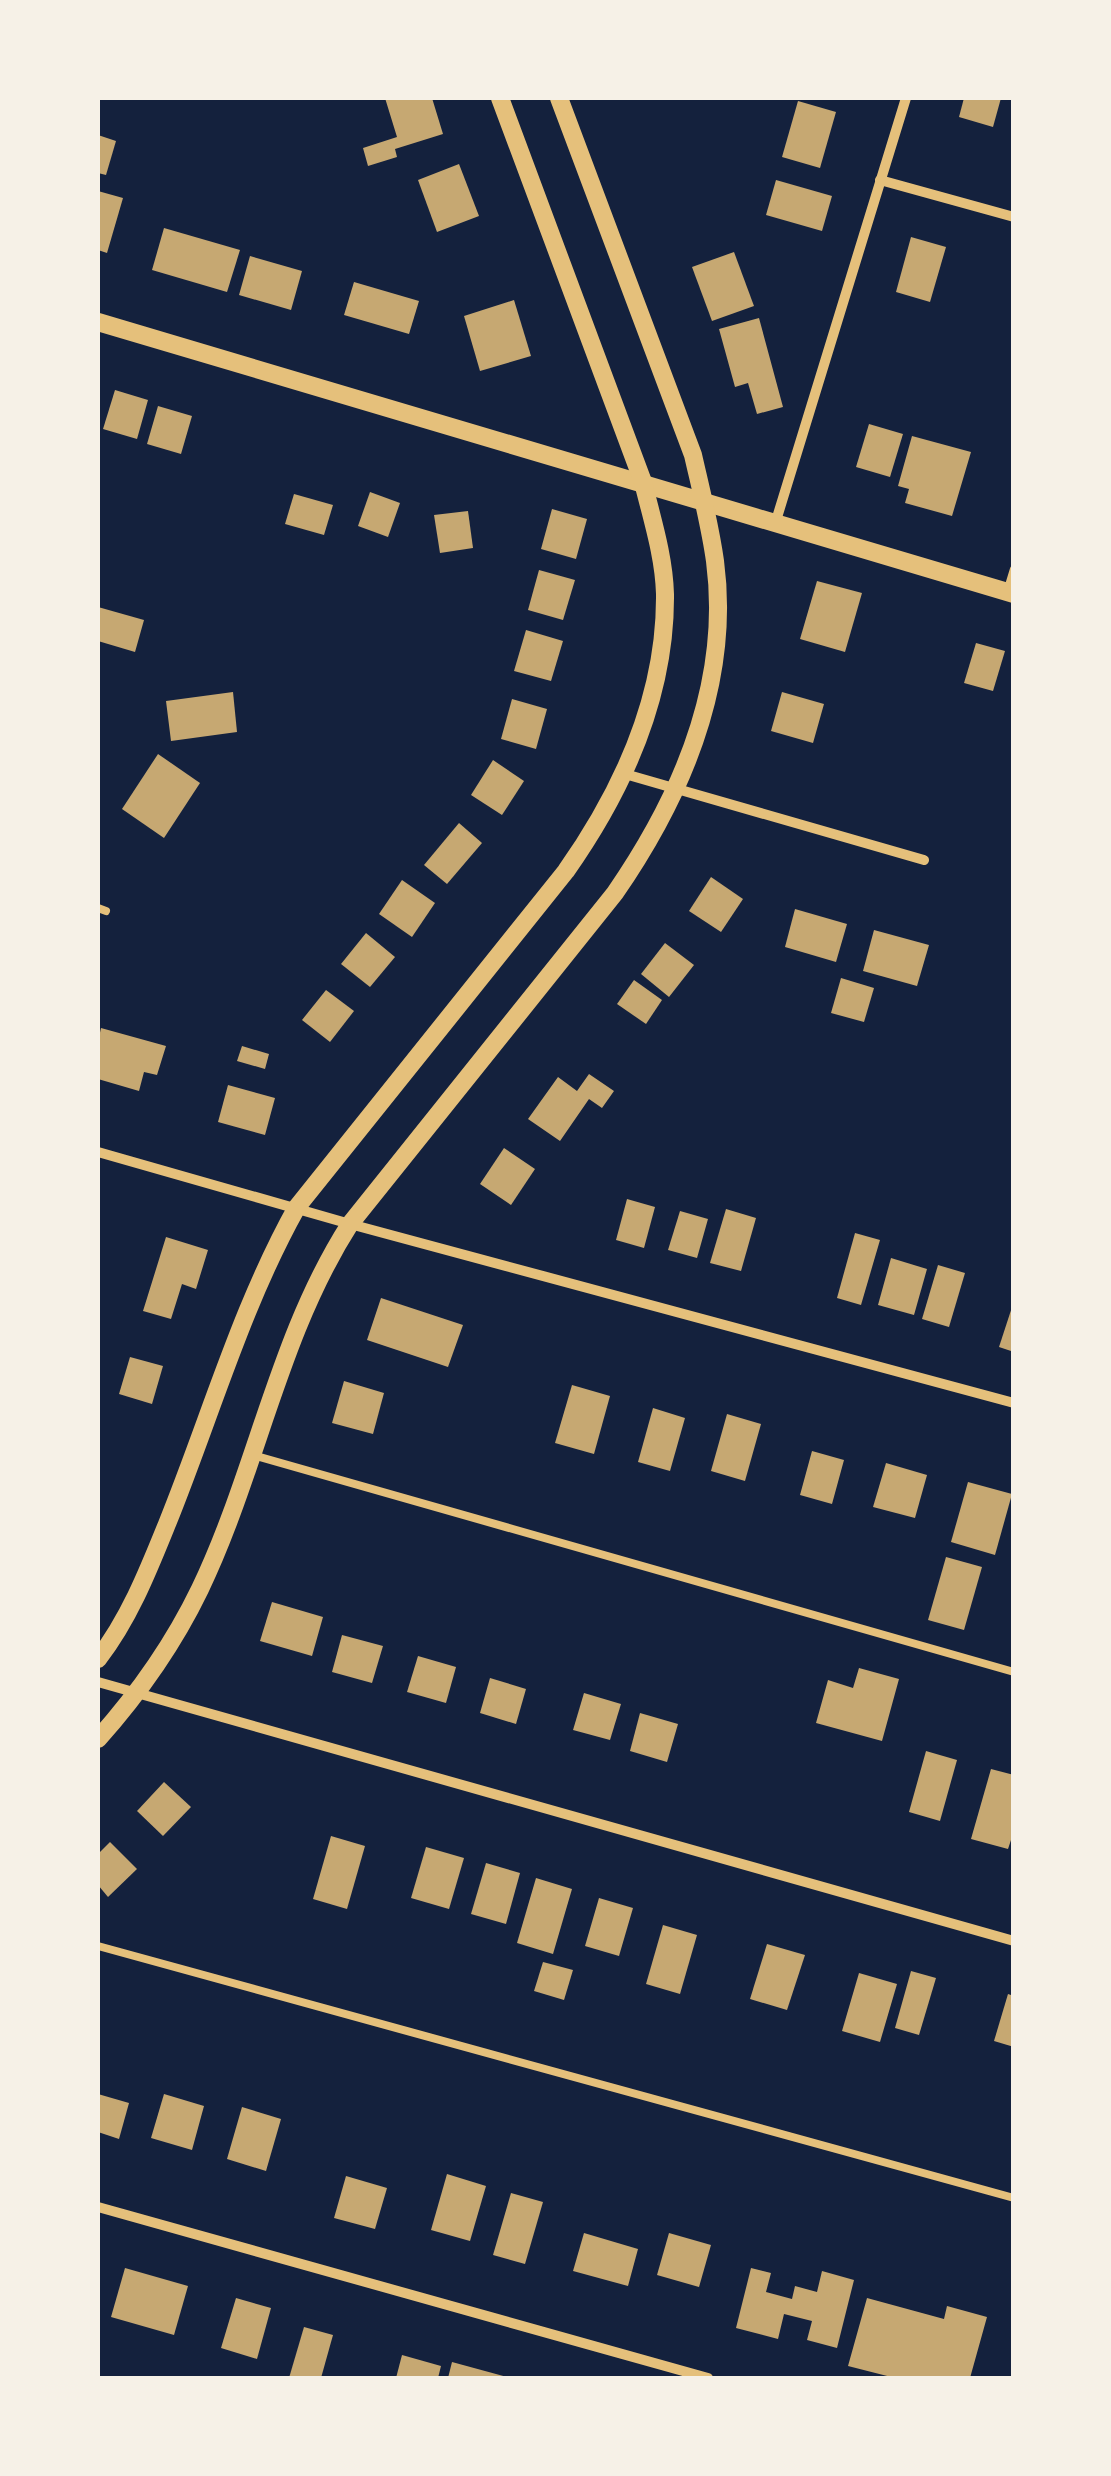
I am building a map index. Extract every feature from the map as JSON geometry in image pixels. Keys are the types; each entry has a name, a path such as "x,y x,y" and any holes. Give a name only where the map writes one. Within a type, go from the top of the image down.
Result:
{"street":[{"path":"98,1659 140,1590 269,1258 297,1207 566,871 597,827 625,774 648,710 659,663 665,595 660,546 643,482 500,98"},
{"path":"98,1739 138,1694 178,1633 202,1586 307,1299 350,1224 615,893 652,839 696,744 712,679 717,631 716,563 704,502 693,455 559,98"},
{"path":"775,524 906,98"},
{"path":"880,180 1014,217"},
{"path":"98,322 1010,593"},
{"path":"625,774 924,860"},
{"path":"98,1152 350,1224 1014,1402"},
{"path":"98,1682 1014,1941"},
{"path":"98,2207 708,2378"}],"lane":[{"path":"1010,593 1014,569"},
{"path":"252,1455 1014,1672"},
{"path":"98,1946 1014,2198"}],"building":[{"path":"385,98 432,98 443,134 395,149 397,157 368,166 363,148 397,137"},
{"path":"964,98 1001,98 993,127 959,117"},
{"path":"798,101 836,112 820,168 782,157"},
{"path":"98,135 116,141 106,175 98,173"},
{"path":"459,164 479,216 437,232 418,180"},
{"path":"776,180 832,196 822,231 766,215"},
{"path":"98,191 123,198 107,253 98,250"},
{"path":"164,228 240,250 227,292 152,270"},
{"path":"911,237 946,247 930,302 896,292"},
{"path":"734,252 754,306 712,321 692,267"},
{"path":"250,256 302,271 291,310 239,295"},
{"path":"354,282 419,301 409,334 344,315"},
{"path":"514,300 531,356 480,371 464,316"},
{"path":"759,318 783,407 757,414 748,383 735,387 719,329"},
{"path":"115,390 148,400 137,439 103,429"},
{"path":"158,406 192,416 181,454 147,444"},
{"path":"869,424 903,434 890,477 856,467"},
{"path":"912,436 971,452 952,516 905,503 909,489 898,486"},
{"path":"370,492 400,503 388,537 358,526"},
{"path":"294,494 333,505 324,535 285,524"},
{"path":"552,509 587,519 576,559 541,549"},
{"path":"468,511 473,548 440,553 434,515"},
{"path":"539,570 575,580 563,620 528,610"},
{"path":"817,581 862,593 845,652 800,639"},
{"path":"98,607 144,620 135,652 98,641"},
{"path":"526,630 563,641 551,681 514,671"},
{"path":"976,643 1005,651 993,691 964,683"},
{"path":"233,692 237,732 171,741 166,701"},
{"path":"782,692 824,704 813,743 771,731"},
{"path":"512,699 547,709 536,749 501,739"},
{"path":"158,754 200,783 164,838 122,809"},
{"path":"493,760 524,781 502,815 471,795"},
{"path":"459,823 482,843 447,884 424,865"},
{"path":"711,877 743,899 721,932 689,911"},
{"path":"402,880 435,903 412,937 379,914"},
{"path":"795,909 847,924 836,962 785,947"},
{"path":"874,930 929,945 917,986 863,971"},
{"path":"366,933 395,957 370,987 341,964"},
{"path":"665,943 694,965 669,997 641,974"},
{"path":"841,978 874,988 864,1022 831,1013"},
{"path":"634,980 662,1000 646,1024 617,1004"},
{"path":"326,990 354,1011 330,1042 302,1020"},
{"path":"101,1028 166,1046 157,1075 144,1072 139,1091 98,1079"},
{"path":"242,1046 269,1054 265,1069 237,1061"},
{"path":"589,1074 614,1091 602,1108 589,1099 560,1141 528,1119 558,1077 577,1091"},
{"path":"228,1085 275,1098 265,1135 218,1122"},
{"path":"504,1148 535,1169 511,1205 480,1184"},
{"path":"627,1199 655,1207 644,1248 616,1240"},
{"path":"726,1209 756,1218 741,1271 710,1263"},
{"path":"680,1211 708,1219 697,1258 668,1250"},
{"path":"855,1233 880,1240 861,1305 837,1298"},
{"path":"166,1237 208,1250 196,1289 182,1284 171,1319 143,1311"},
{"path":"891,1258 927,1269 914,1315 878,1305"},
{"path":"938,1265 965,1273 949,1327 922,1319"},
{"path":"381,1298 463,1325 448,1367 367,1340"},
{"path":"1014,1301 1014,1352 999,1347"},
{"path":"130,1357 163,1366 152,1404 119,1394"},
{"path":"344,1381 384,1393 373,1434 332,1423"},
{"path":"572,1385 610,1396 594,1454 555,1443"},
{"path":"653,1408 685,1418 670,1471 638,1462"},
{"path":"727,1414 761,1424 745,1481 711,1471"},
{"path":"812,1451 844,1460 832,1504 800,1495"},
{"path":"886,1463 927,1475 915,1518 873,1507"},
{"path":"968,1482 1012,1494 995,1555 951,1542"},
{"path":"946,1557 982,1567 964,1630 928,1620"},
{"path":"272,1602 323,1617 312,1656 260,1641"},
{"path":"342,1635 383,1646 372,1683 332,1672"},
{"path":"418,1656 456,1667 446,1703 407,1692"},
{"path":"859,1668 899,1679 882,1741 816,1723 828,1680 853,1688"},
{"path":"490,1678 526,1689 516,1724 480,1713"},
{"path":"584,1693 621,1704 610,1740 573,1730"},
{"path":"640,1713 678,1724 667,1762 630,1751"},
{"path":"926,1751 957,1760 940,1821 909,1812"},
{"path":"991,1769 1014,1775 1014,1831 1008,1849 971,1839"},
{"path":"164,1782 191,1807 163,1836 137,1811"},
{"path":"331,1836 365,1846 347,1909 313,1899"},
{"path":"110,1842 137,1869 108,1897 98,1885 98,1854"},
{"path":"426,1847 464,1858 449,1909 411,1898"},
{"path":"486,1863 520,1873 506,1924 471,1914"},
{"path":"536,1878 572,1889 553,1954 517,1943"},
{"path":"599,1898 633,1908 619,1956 585,1946"},
{"path":"663,1925 697,1935 680,1994 646,1984"},
{"path":"767,1944 805,1955 787,2010 750,1999"},
{"path":"543,1962 573,1970 564,2000 534,1991"},
{"path":"911,1971 936,1978 919,2035 895,2028"},
{"path":"859,1973 897,1984 880,2042 842,2031"},
{"path":"1008,1994 1014,1996 1014,2047 994,2041"},
{"path":"98,2094 129,2103 119,2139 98,2132"},
{"path":"164,2094 204,2106 192,2150 151,2138"},
{"path":"242,2107 281,2119 266,2171 227,2159"},
{"path":"447,2174 486,2186 470,2241 431,2230"},
{"path":"346,2176 387,2188 375,2229 334,2218"},
{"path":"511,2193 543,2202 525,2264 493,2255"},
{"path":"584,2233 638,2249 628,2286 573,2271"},
{"path":"669,2233 711,2245 699,2287 657,2275"},
{"path":"125,2268 188,2286 174,2335 111,2317"},
{"path":"751,2268 771,2273 766,2292 792,2299 795,2286 817,2292 822,2271 854,2280 837,2348 807,2340 812,2321 784,2314 778,2339 736,2328"},
{"path":"236,2298 271,2308 257,2359 221,2348"},
{"path":"867,2298 944,2319 947,2306 987,2317 970,2378 895,2378 848,2366"},
{"path":"304,2327 333,2335 321,2378 289,2378"},
{"path":"402,2355 441,2366 438,2378 396,2378"},
{"path":"452,2362 507,2377 507,2378 448,2378"}]}
